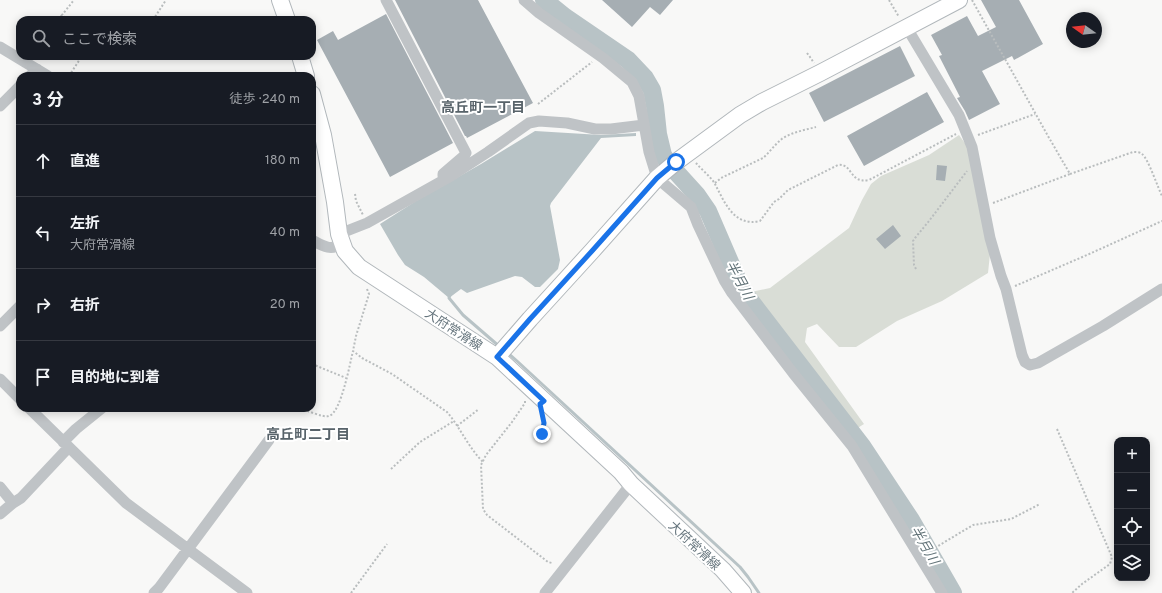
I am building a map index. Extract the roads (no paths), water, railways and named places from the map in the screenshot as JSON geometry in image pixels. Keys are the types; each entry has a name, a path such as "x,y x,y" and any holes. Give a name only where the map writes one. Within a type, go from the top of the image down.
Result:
{"main road":[{"path":"280,0 286,16"},
{"path":"497,357 592,251 671,167 740,115 762,102 959,0"},
{"path":"301,60 305,72"},
{"name":"大府常滑線","path":"316,109 323,135 340,239 347,254 359,267 497,357 621,472 630,484 723,570 741,592"}],"street":[{"path":"386,0 466,153 443,174 442,181"},
{"path":"524,0 539,13 599,55 632,82 640,96 649,152 671,167 732,293 793,373 852,446 942,593"},
{"path":"906,28 946,92 972,146 990,238 1006,289 1025,362 1030,365 1038,363 1103,326 1162,289"},
{"path":"0,47 16,59"},
{"path":"17,60 33,72"},
{"path":"0,106 16,90"},
{"path":"316,242 329,248 336,247 340,239 442,181 530,123 539,121 567,123 595,129 611,130 644,125"},
{"path":"0,326 16,310"},
{"path":"0,379 16,395"},
{"path":"33,412 126,503 247,593"},
{"path":"0,514 21,498 66,444 76,429 97,412"},
{"path":"154,593 188,550 269,440"},
{"path":"545,593 630,484"},
{"path":"0,487 13,503"}],"waterway":[{"name":"半月川","path":"544,0 565,17 628,60 645,78 652,90 658,134 663,155 668,163 697,195 708,211 742,290 862,446 911,520 953,593"},
{"path":"450,295 449,298 463,315 500,347"},
{"path":"508,353 740,567 759,593"}],"district":[{"name":"高丘町一丁目","path":"483,107"},
{"name":"高丘町二丁目","path":"308,434"}]}
